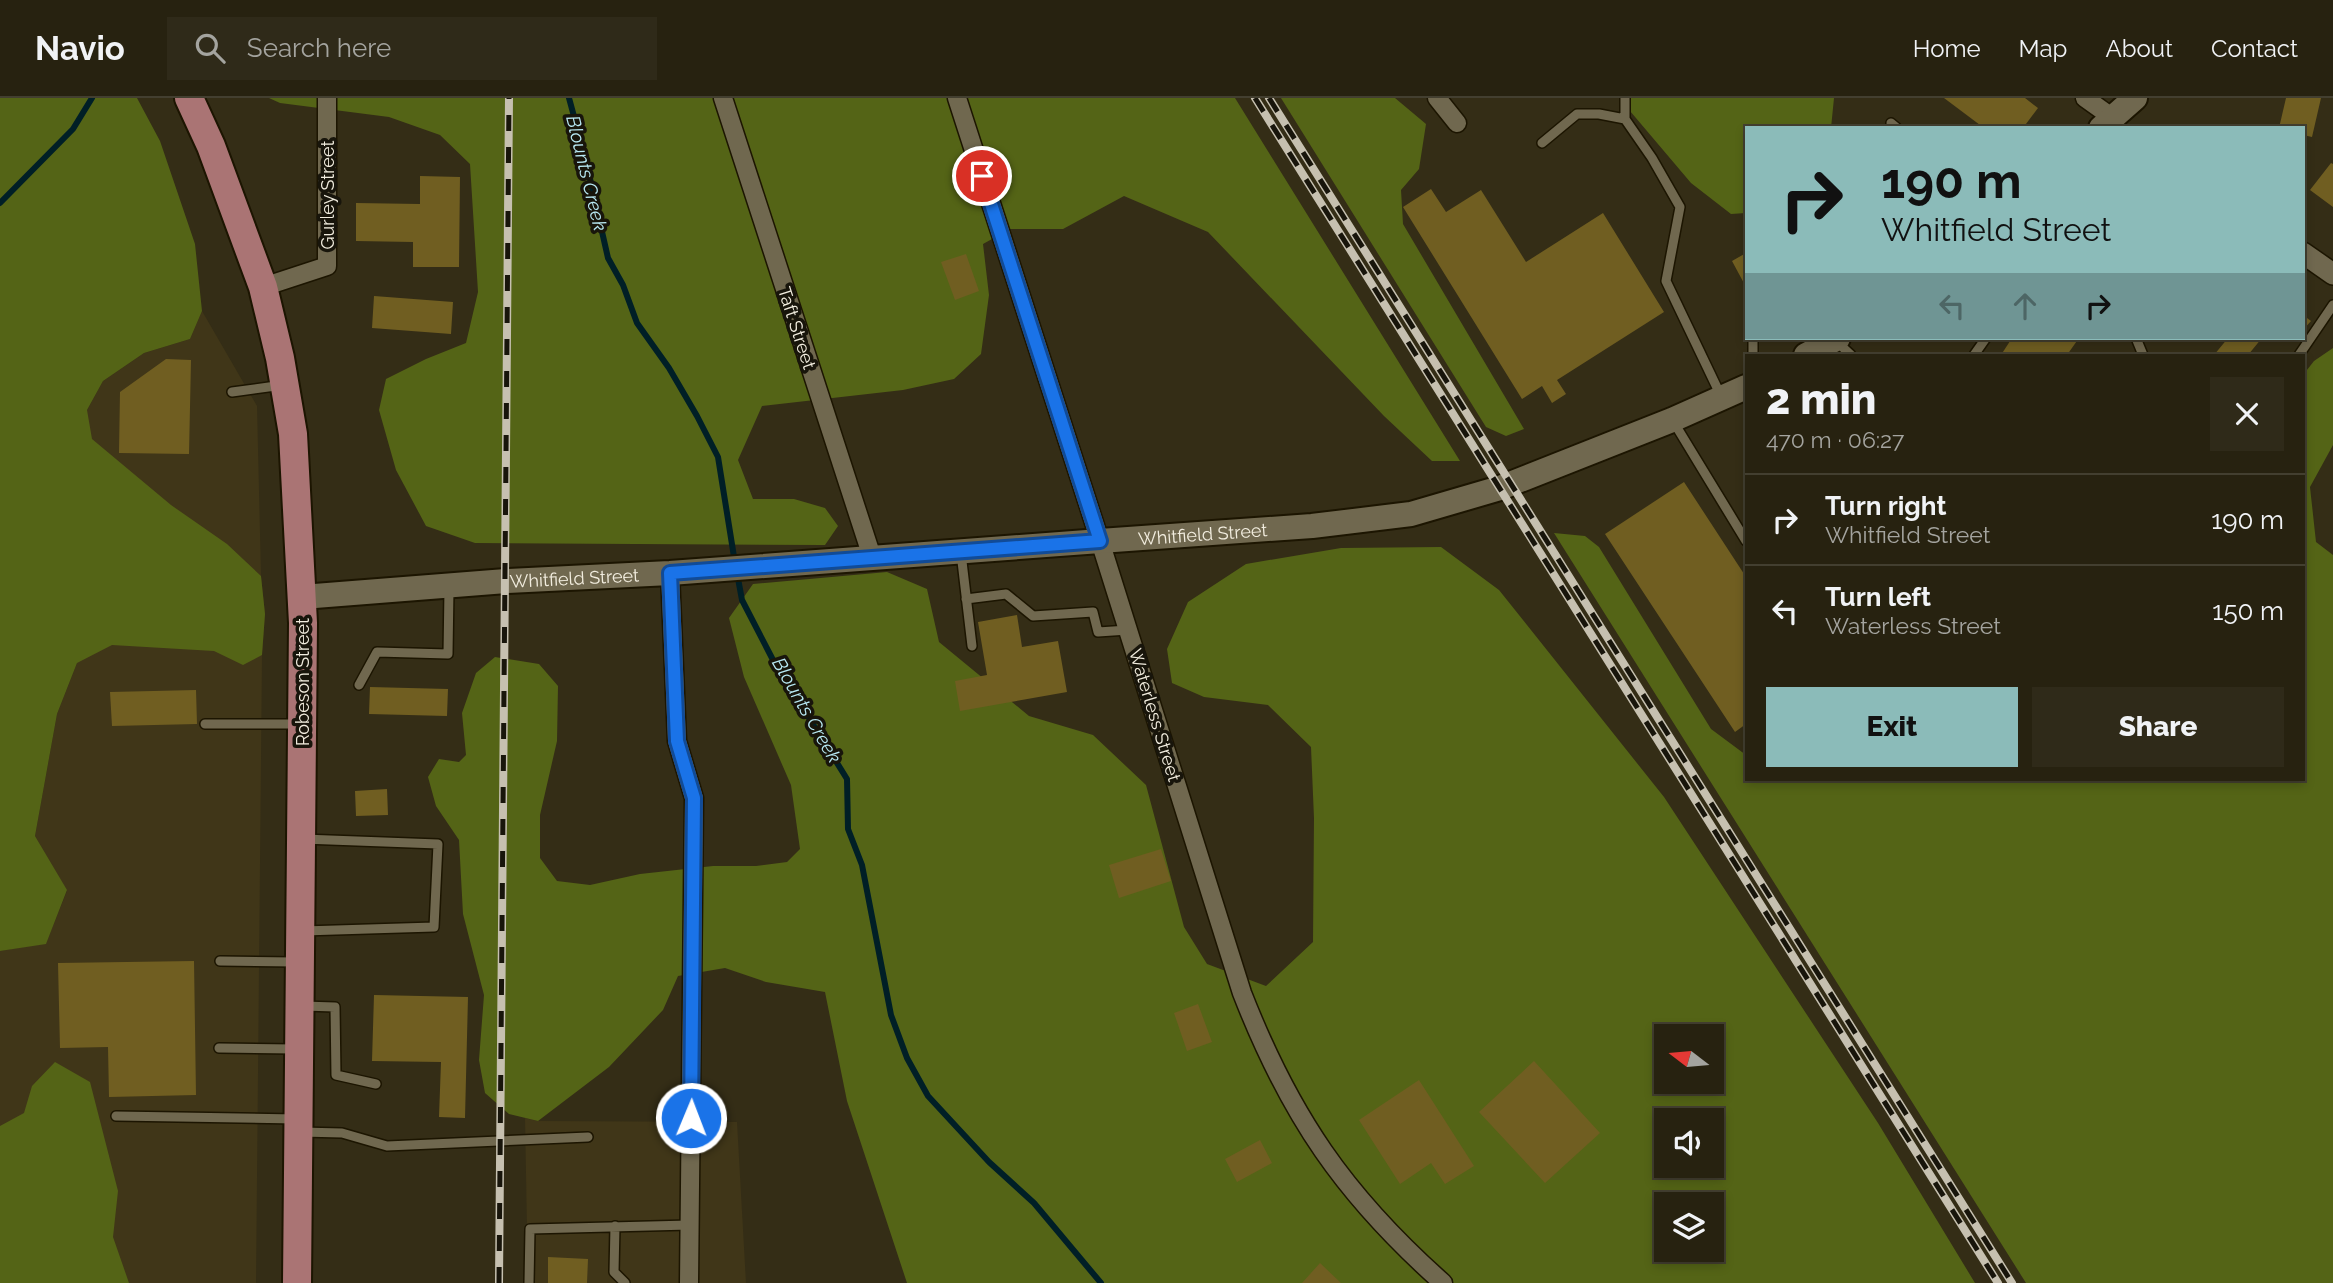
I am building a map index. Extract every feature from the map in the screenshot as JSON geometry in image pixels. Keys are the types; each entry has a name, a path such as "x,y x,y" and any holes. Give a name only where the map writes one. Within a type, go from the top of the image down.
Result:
{"main road":[{"name":"Robeson Street","path":"189,98 211,146 264,287 293,434 302,597 297,1283"},
{"path":"2114,124 2135,98"},
{"path":"1809,354 1841,344"},
{"name":"Whitfield Street","path":"302,597 1312,526 1410,514 1500,488 1672,420 1745,387"}],"street":[{"name":"Gurley Street","path":"264,287 327,266 327,98"},
{"name":"Taft Street","path":"723,98 872,557"},
{"name":"Waterless Street","path":"957,98 1100,541 1241,993 1272,1065 1310,1133 1338,1174 1381,1224 1443,1283"},
{"path":"1437,98 1457,124"},
{"path":"2085,98 2114,124"},
{"path":"2305,254 2333,274"},
{"path":"670,573 677,741 694,798 689,1283"}],"lane":[{"path":"1625,98 1625,119 1652,158 1680,207 1667,281 1722,398"},
{"path":"1542,143 1577,114 1599,114 1625,119"},
{"path":"2300,354 2333,306"},
{"path":"232,392 285,385"},
{"path":"1672,420 1745,539"},
{"path":"960,551 972,646"},
{"path":"359,685 376,652 448,654 449,585"},
{"path":"966,599 1006,594 1032,616 1093,612 1098,632 1128,630"},
{"path":"205,724 302,724"},
{"path":"301,839 438,844 434,927 301,932"},
{"path":"220,961 300,961"},
{"path":"300,1005 335,1007 336,1075 376,1084"},
{"path":"219,1048 300,1049"},
{"path":"116,1116 299,1126 342,1133 387,1146 588,1137"},
{"path":"529,1283 530,1229 690,1225"},
{"path":"615,1226 614,1272 625,1283"}],"shaded area":[{"path":"202,311 257,406 261,576 265,614 262,655 256,1283 0,1283 0,951 46,943 67,891 35,836 57,714 77,663 87,410 103,381 144,353 190,339"},
{"path":"525,1118 538,1121 737,1122 746,1283 528,1283"}],"green space":[{"path":"0,98 137,98 160,141 195,244 202,311 190,339 144,353 103,381 87,410 92,439 171,505 227,544 261,576 265,614 262,655 243,665 214,651 112,645 77,663 57,714 35,836 67,890 46,944 0,951"},
{"path":"269,98 1235,98 1460,461 1432,461 1384,416 1208,232 1124,196 1063,229 1010,229 983,244 989,295 981,354 954,379 903,390 762,406 738,460 753,499 794,499 825,508 838,526 825,545 475,543 426,526 396,470 379,410 386,379 466,343 478,292 470,164 440,135 389,117 280,103"},
{"path":"1281,98 1395,98 1426,124 1419,169 1401,190 1403,224 1524,429 1506,436 1486,427"},
{"path":"1619,98 1834,98 1831,126 1745,126 1745,213 1731,214 1691,183"},
{"path":"2333,348 2333,445 2310,487 2316,542 2333,555 2333,1283 2026,1283 1554,533 1585,536 1599,547 1711,729 1745,754 1745,781 2305,781 2305,372 2314,361"},
{"path":"1441,547 1499,590 1664,797 1878,1123 1975,1283 907,1283 847,1101 825,992 766,982 725,968 678,976 663,1010 609,1067 538,1121 509,1114 485,1093 479,1060 484,995 463,914 459,840 436,806 428,777 439,759 459,762 466,755 462,713 476,673 495,657 539,664 558,686 557,741 540,815 540,858 557,881 590,885 640,874 787,862 800,849 791,785 744,677 729,618 753,584 887,572 927,589 939,642 1029,716 1093,735 1146,785 1184,927 1207,964 1266,986 1313,942 1314,818 1311,747 1268,705 1204,697 1172,683 1167,649 1188,602 1246,564 1341,548"},
{"path":"55,1062 90,1082 118,1191 113,1237 129,1283 0,1283 0,1126 24,1113 32,1086"}],"building":[{"path":"1944,98 2025,98 2038,108 2024,126 1981,126"},
{"path":"2286,98 2321,98 2312,137 2305,135 2305,126 2279,126"},
{"path":"2331,163 2333,164 2333,207 2310,190"},
{"path":"420,176 460,177 459,267 413,267 413,242 356,241 356,203 420,204"},
{"path":"1431,189 1446,212 1481,190 1526,262 1603,213 1664,312 1557,380 1566,394 1552,403 1542,386 1522,399 1403,207"},
{"path":"966,254 979,291 955,300 941,262"},
{"path":"1745,254 1745,285 1732,261"},
{"path":"374,296 453,302 451,334 372,328"},
{"path":"2305,316 2311,321 2305,328"},
{"path":"2011,340 2078,340 2068,354 2002,354"},
{"path":"2226,340 2260,340 2249,354 2215,354"},
{"path":"166,359 191,360 189,454 119,453 120,392"},
{"path":"1684,482 1745,575 1745,725 1735,732 1605,534"},
{"path":"1017,615 1022,647 1058,641 1067,692 960,711 955,681 987,675 978,622"},
{"path":"370,687 448,689 447,716 369,714"},
{"path":"196,690 197,724 112,726 110,692"},
{"path":"387,789 388,815 356,816 355,791"},
{"path":"1161,849 1171,881 1119,898 1109,865"},
{"path":"194,961 196,1095 109,1097 108,1047 60,1048 58,963"},
{"path":"374,995 468,997 465,1118 439,1117 441,1062 372,1061"},
{"path":"1198,1004 1212,1042 1187,1051 1174,1013"},
{"path":"1534,1061 1600,1133 1545,1183 1479,1112"},
{"path":"1419,1080 1474,1166 1445,1184 1431,1163 1400,1184 1359,1120"},
{"path":"1260,1140 1272,1163 1237,1182 1225,1159"},
{"path":"548,1257 588,1259 587,1283 548,1283"},
{"path":"1320,1263 1341,1283 1302,1283"}],"waterway":[{"path":"0,203 73,129 92,98"},
{"name":"Blounts Creek","path":"569,98 608,258 623,285 637,323 669,368 718,457 735,563"},
{"name":"Blounts Creek","path":"737,573 742,600 773,660 847,779 848,829 862,865 891,1015 907,1058 928,1096 989,1162 1034,1203 1101,1283"}],"railway":[{"path":"499,1283 509,98"},
{"path":"1255,98 1998,1283"},
{"path":"1269,98 2012,1283"}],"route":[{"path":"691,1118 694,798 677,741 670,573 1100,541 982,176"}]}
